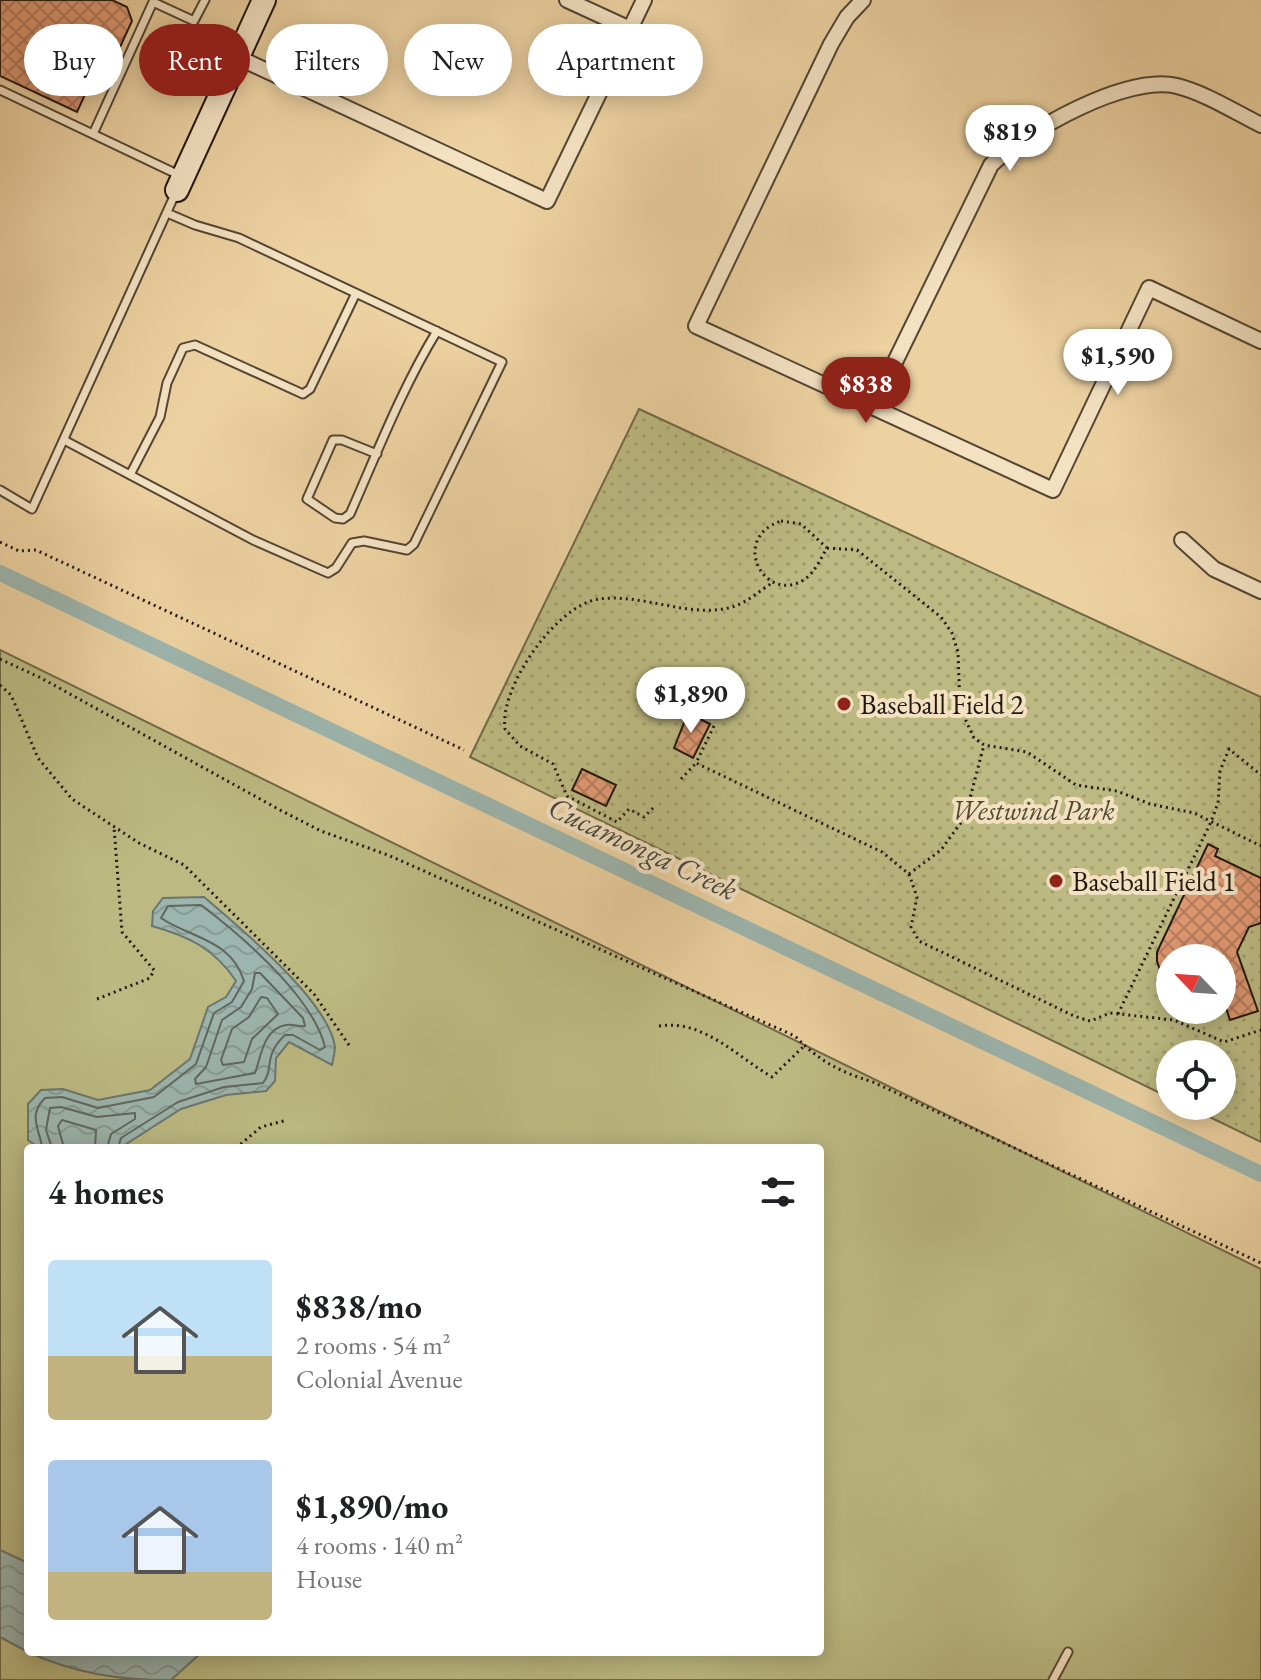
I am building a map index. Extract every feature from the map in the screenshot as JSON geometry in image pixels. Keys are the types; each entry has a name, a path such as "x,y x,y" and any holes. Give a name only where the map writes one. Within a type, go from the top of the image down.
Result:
{"street":[{"path":"250,30 264,0"},
{"path":"567,0 619,24"},
{"path":"632,24 644,0"},
{"path":"863,0 847,17 831,44 696,326 1053,490 1149,288 1261,341"},
{"path":"250,63 547,201 598,96"},
{"path":"873,407 991,165 1012,144 1126,88 1148,83 1179,86 1261,125"},
{"path":"180,184 219,96"},
{"path":"1182,540 1214,569 1261,591"}],"lane":[{"path":"93,134 152,1 194,21 205,0"},
{"path":"0,90 93,134 180,184 32,509 0,490"},
{"path":"64,440 322,572 336,568 352,543 364,541 407,550 414,544 502,362 239,238 167,213"},
{"path":"130,475 160,417 167,383 183,348 195,345 303,394 310,389 356,293"},
{"path":"377,454 342,440 333,440 307,499 313,506 343,519 350,514 422,355 437,331"},
{"path":"1053,1680 1068,1652"}],"path":[{"path":"827,548 804,580 783,585 764,577 755,559 758,539 772,524 781,521 801,524 827,548 857,550 941,617 952,633 958,652 960,708 965,724 984,745 1027,752 1076,785 1117,791 1150,804 1194,813 1261,846"},
{"path":"0,542 19,551 36,550 464,750"},
{"path":"653,808 644,817 629,809 617,822 567,796 553,764 520,746 505,729 505,702 513,682 544,640 566,618 597,599 634,599 716,610 747,601 774,582"},
{"path":"0,659 41,678 321,831 432,874 795,1036 836,1070 873,1082 1261,1263"},
{"path":"0,685 11,695 49,774 72,799 114,827 184,865 314,994 331,1013 351,1048"},
{"path":"681,779 696,763 714,726"},
{"path":"909,874 941,850 965,817 984,745"},
{"path":"1118,1014 1211,822 1218,803 1220,771 1229,749 1261,775"},
{"path":"696,763 882,852 909,874 917,897 911,927 919,941 1074,1016 1090,1021 1118,1014 1174,1020 1224,1042 1261,1030"},
{"path":"97,999 150,978 154,970 122,932 114,827"},
{"path":"659,1026 676,1023 690,1026 719,1040 772,1077 805,1046"},
{"path":"243,1144 261,1127 287,1120"}],"green space":[{"name":"Westwind Park","path":"639,409 1261,697 1261,1142 1216,1120 1236,1120 1236,1040 1156,1040 1156,1091 470,757"},
{"path":"0,650 1261,1269 1261,1680 0,1680"}],"water":[{"path":"204,897 280,966 317,1008 329,1029 335,1047 332,1065 289,1042 276,1058 275,1081 266,1091 226,1095 181,1109 126,1144 34,1144 28,1140 28,1104 41,1090 63,1089 98,1100 150,1090 190,1059 208,1007 226,997 236,981 219,960 200,945 152,926 153,911 163,898"},
{"path":"0,1550 24,1561 24,1650 0,1637"},
{"path":"38,1656 198,1656 171,1680 133,1679 63,1666"}],"building":[{"path":"0,0 112,0 127,7 132,21 123,41 123,24 24,24 24,87 0,76"},
{"path":"43,96 84,96 77,112"},
{"path":"688,713 710,724 693,758 674,748"},
{"path":"582,769 616,785 606,806 572,790"},
{"path":"1208,844 1218,849 1215,856 1261,878 1261,923 1249,927 1237,952 1258,1011 1236,1018 1236,944 1161,944"}],"waterway":[{"name":"Cucamonga Creek","path":"0,573 1261,1174"}],"place":[{"name":"Baseball Field 2","path":"844,704"},
{"name":"Baseball Field 1","path":"1056,881"}]}
